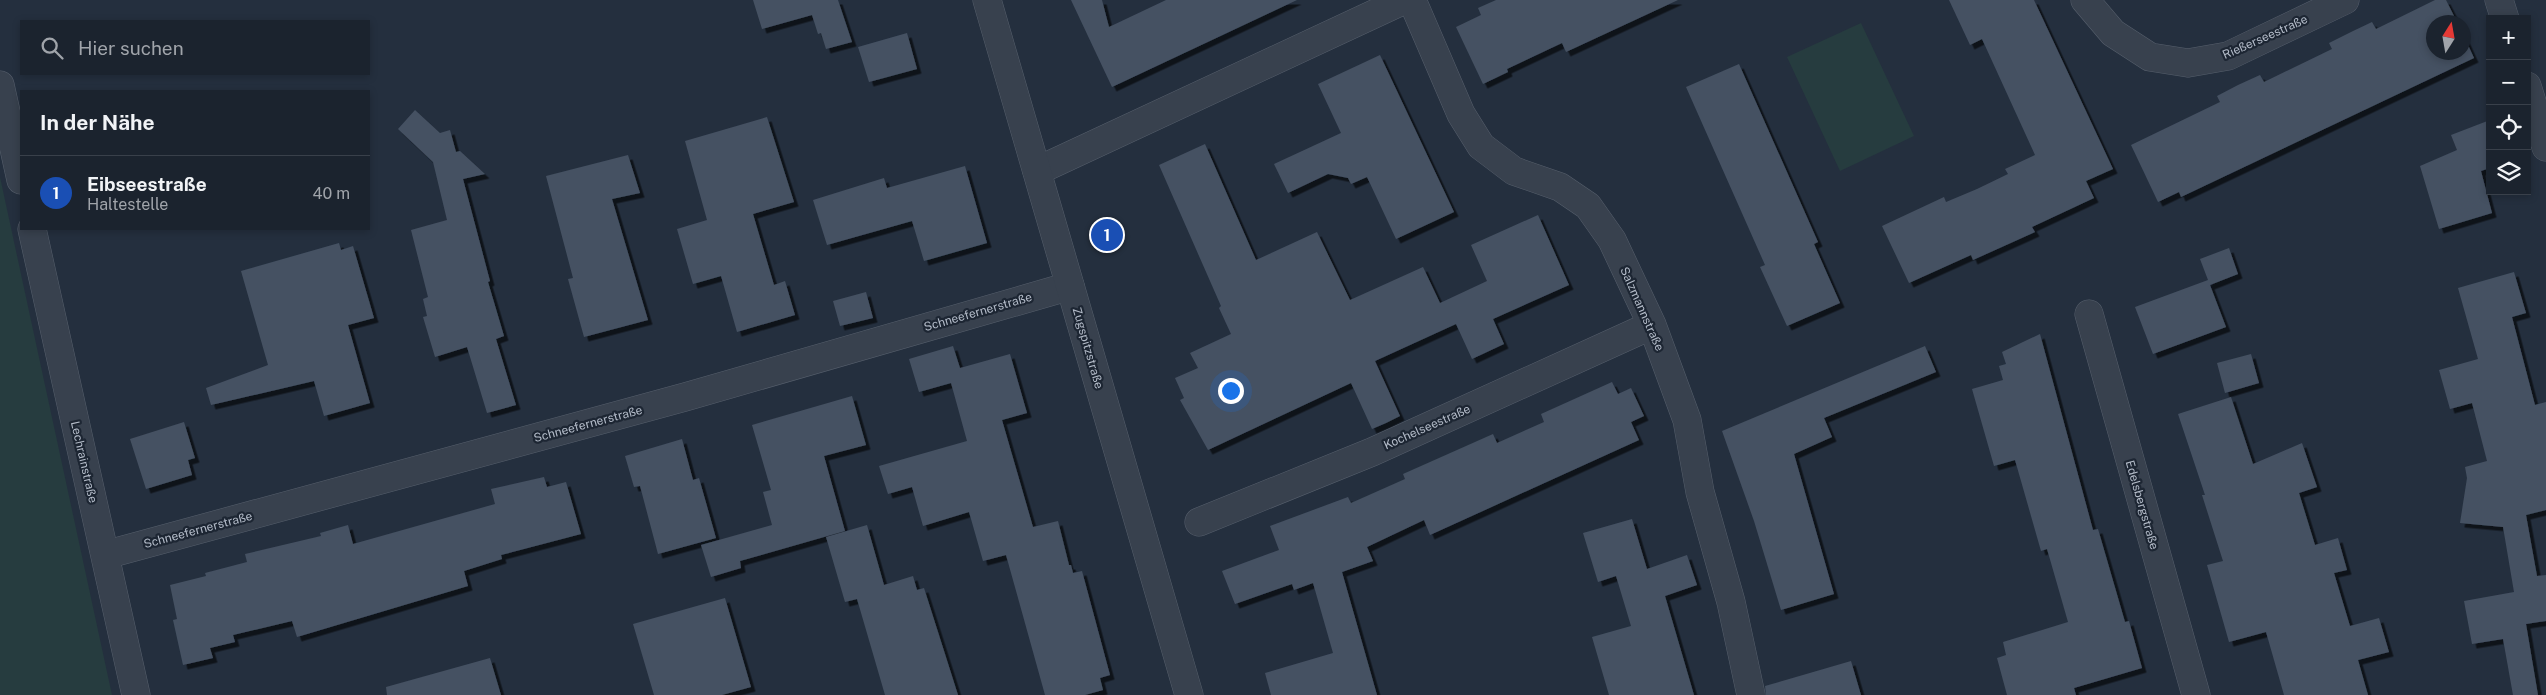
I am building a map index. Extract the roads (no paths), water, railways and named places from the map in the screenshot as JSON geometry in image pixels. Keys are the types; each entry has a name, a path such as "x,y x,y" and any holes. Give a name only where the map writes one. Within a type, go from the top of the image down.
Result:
{"street":[{"name":"Zugspitzstraße","path":"987,0 1189,695"},
{"path":"1037,171 1404,0"},
{"name":"Salzmannstraße","path":"1412,0 1461,114 1481,146 1514,171 1560,187 1588,206 1612,240 1652,325 1687,420 1700,492 1731,602 1751,695"},
{"name":"Rießerseestraße","path":"2085,0 2113,33 2150,57 2188,64 2228,56 2345,0"},
{"path":"2499,0 2504,15"},
{"path":"0,85 20,175"},
{"path":"2531,99 2546,147"},
{"name":"Lechrainstraße","path":"32,230 136,695"},
{"name":"Schneefernerstraße","path":"105,555 676,400 1070,286"},
{"name":"Edelsbergstraße","path":"2089,314 2196,695"},
{"name":"Kochelseestraße","path":"1199,522 1372,452 1652,325"}],"place":[{"name":"Eibseestraße","path":"1107,235"}]}
